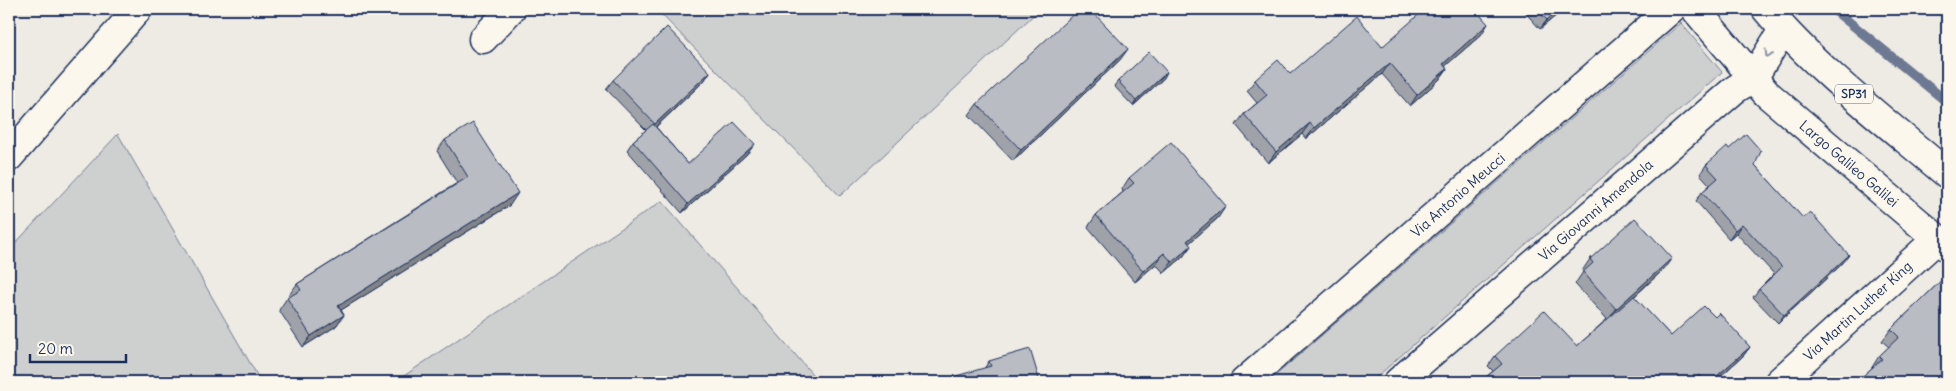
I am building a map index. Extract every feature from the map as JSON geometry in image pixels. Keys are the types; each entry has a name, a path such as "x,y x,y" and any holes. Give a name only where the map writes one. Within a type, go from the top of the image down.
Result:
{"street":[{"path":"9,157 138,9"},
{"path":"483,39 511,9"},
{"name":"Via Antonio Meucci","path":"1244,382 1671,9"},
{"path":"1695,9 1753,78"},
{"name":"SP31","path":"1766,9 1783,30 1858,98 1947,174"},
{"name":"Via Giovanni Amendola","path":"1398,382 1734,90 1753,78 1783,30"},
{"name":"Largo Galileo Galilei","path":"1753,78 1766,93 1942,243"},
{"name":"Via Martin Luther King","path":"1779,382 1942,243"}],"shaded area":[{"path":"656,9 1040,9 840,196"},
{"path":"1681,23 1722,72 1371,382 1268,382"},
{"path":"118,134 261,382 9,382 9,250"},
{"path":"662,201 819,382 395,382"}],"building":[{"path":"1079,9 1090,9 1128,49 1021,150 977,104"},
{"path":"1425,9 1475,9 1488,24 1443,64 1447,69 1417,95 1390,63 1314,128 1310,123 1276,152 1244,114 1267,95 1255,80 1278,60 1290,74 1357,16 1382,47"},
{"path":"1536,9 1560,9 1547,20"},
{"path":"667,27 710,72 655,124 613,80"},
{"path":"1149,52 1167,72 1136,101 1118,81"},
{"path":"734,122 755,144 688,204 633,141 653,124 688,164"},
{"path":"473,123 518,193 338,306 344,315 311,336 287,298 301,290 297,284 468,177 445,140"},
{"path":"1746,134 1761,151 1755,165 1803,218 1810,212 1849,255 1784,315 1759,289 1782,267 1742,224 1735,230 1702,192 1718,178 1706,165 1727,146 1729,149"},
{"path":"1171,142 1226,206 1187,241 1191,246 1172,262 1164,253 1143,271 1096,215 1134,183 1129,178"},
{"path":"1635,218 1672,258 1616,309 1583,272 1593,263 1590,259"},
{"path":"1947,275 1947,374 1938,382 1856,382 1882,359 1879,356 1899,337 1891,329"},
{"path":"1634,296 1671,336 1704,306 1715,317 1719,313 1750,347 1710,382 1705,382 1699,375 1691,382 1542,382 1540,380 1537,382 1480,382 1502,364 1495,356 1544,311 1577,346"},
{"path":"1030,349 1040,382 935,382 991,366 989,361"}],"waterway":[{"path":"1833,9 1947,102"}]}
